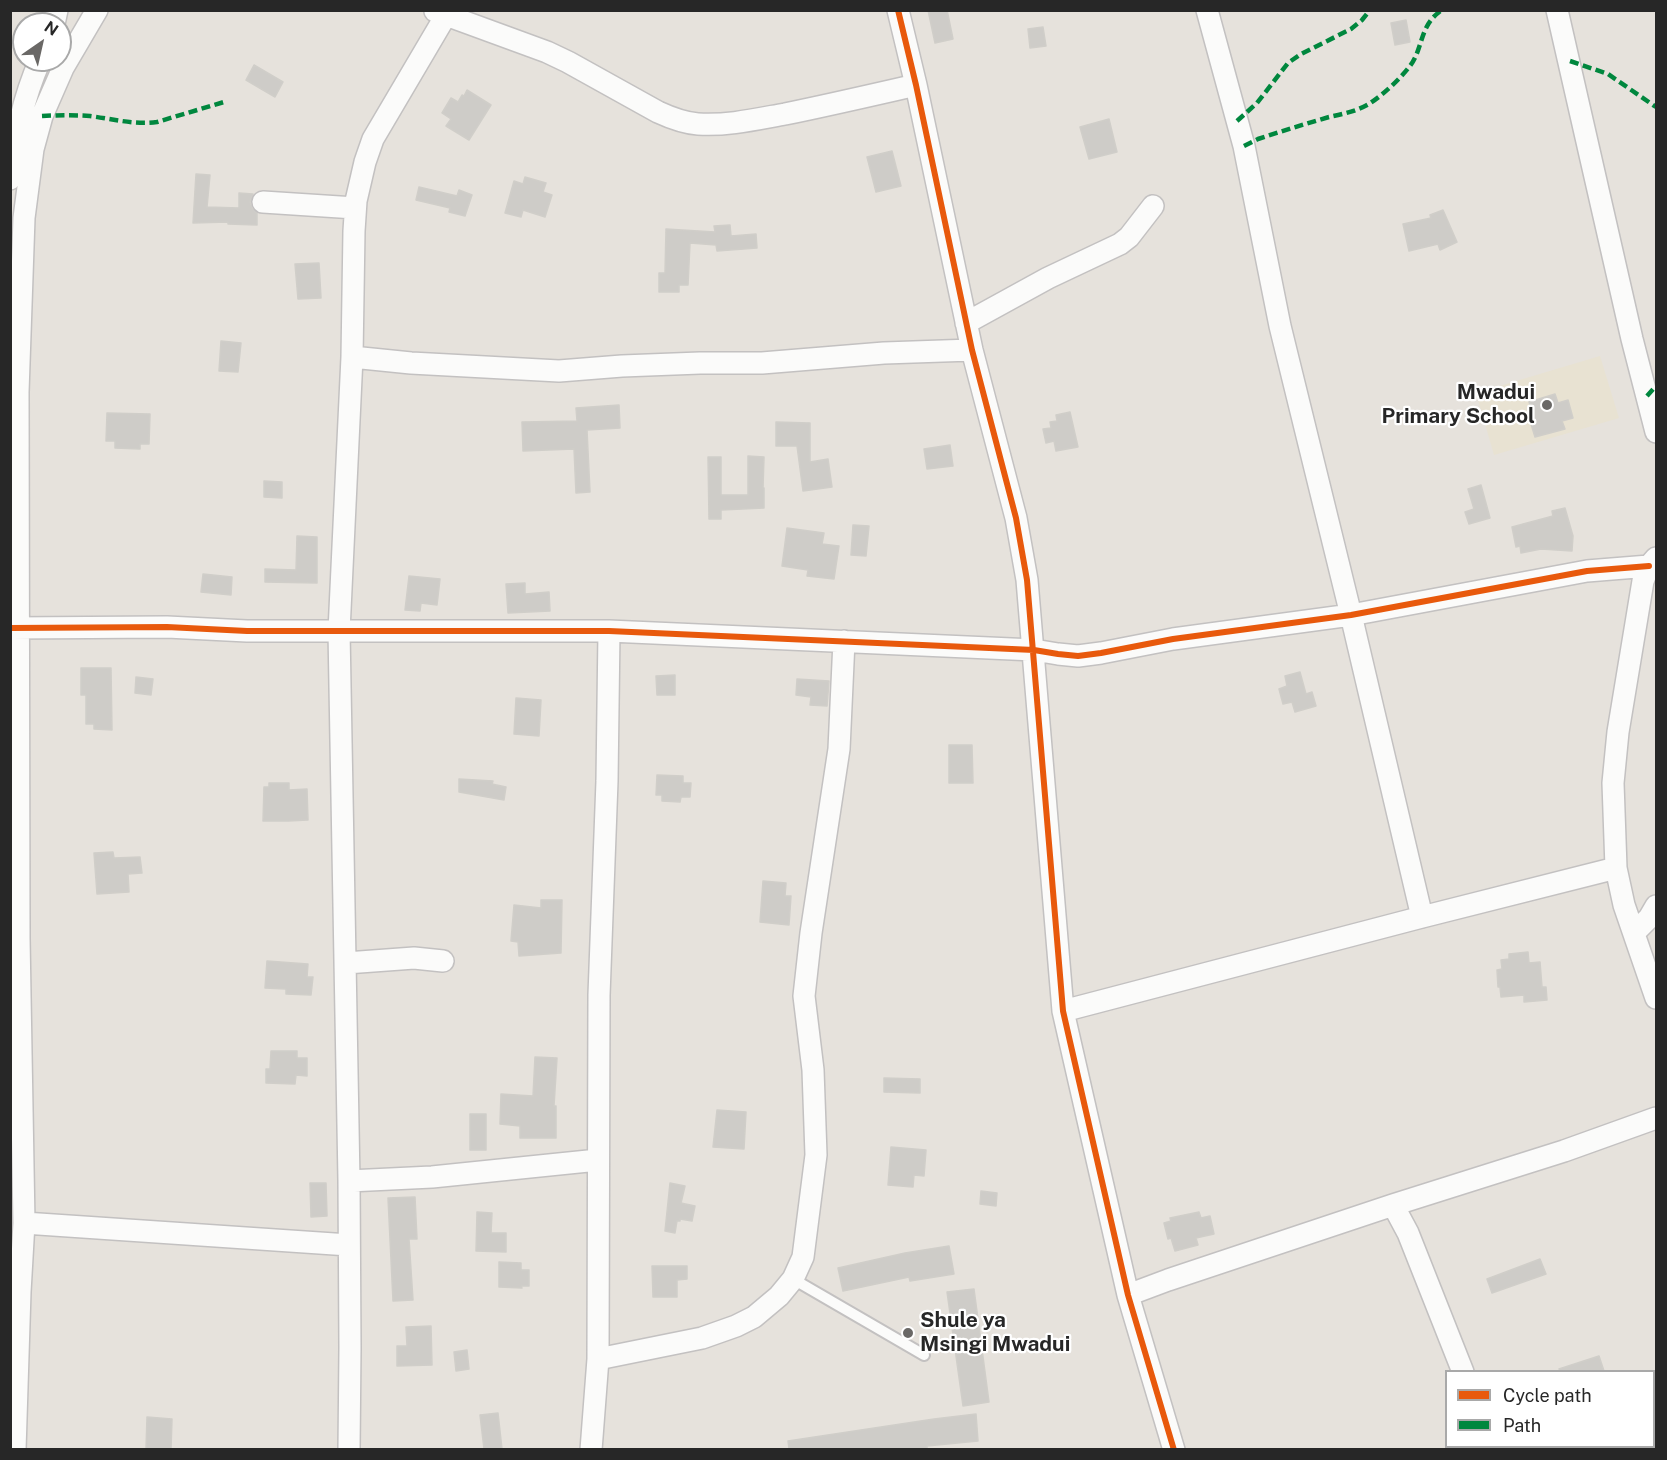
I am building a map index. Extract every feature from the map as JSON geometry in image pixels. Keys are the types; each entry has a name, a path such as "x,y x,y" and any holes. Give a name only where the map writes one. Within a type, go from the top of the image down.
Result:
{"street":[{"path":"15,1449 15,1293 24,1222 15,628 18,392 17,218 42,116 63,68 98,10"},
{"path":"898,10 972,350 1016,518 1027,580 1064,1011 1128,1295 1174,1449"},
{"path":"1207,10 1244,146 1280,326 1422,917"},
{"path":"1557,10 1632,339 1656,432"},
{"path":"349,1449 351,1348 349,1180 339,631 352,357 355,208 365,162 373,140 443,12 547,52 669,117 696,123 718,124 766,117 916,85"},
{"path":"10,179 23,102 35,72"},
{"path":"263,202 355,208"},
{"path":"966,323 1048,278 1120,244 1129,237 1153,206"},
{"path":"352,357 411,363 559,371 633,365 762,363 972,350"},
{"path":"15,628 167,627 247,631 609,631 1034,650 1078,656 1173,639 1351,615 1653,561"},
{"path":"1653,561 1643,581 1618,732 1613,783 1616,868 1624,905 1656,998"},
{"path":"591,1449 598,1359 599,995 607,781 609,631"},
{"path":"598,1359 702,1338 736,1326 754,1317 779,1296 793,1279 803,1257 816,1155 813,1070 804,996 811,933 839,749 844,641"},
{"path":"1064,1011 1616,868"},
{"path":"1634,933 1649,918 1656,906"},
{"path":"346,963 414,958 443,961"},
{"path":"1128,1295 1656,1119"},
{"path":"349,1180 432,1177 598,1160"},
{"path":"1393,1205 1408,1233 1463,1370"},
{"path":"24,1222 349,1245"}],"lane":[{"path":"793,1279 924,1355"}],"shaded area":[{"name":"Mwadui Primary School","path":"1600,356 1619,418 1494,455 1476,393"}],"building":[{"path":"928,10 947,10 953,39 935,43"},
{"path":"1406,20 1410,42 1395,45 1391,23"},
{"path":"1043,27 1046,46 1030,48 1028,29"},
{"path":"254,65 283,82 275,97 246,80"},
{"path":"467,90 491,105 469,140 446,126 451,119 442,113 451,98 458,102"},
{"path":"1109,119 1117,152 1089,159 1080,127"},
{"path":"892,151 901,186 876,192 867,157"},
{"path":"196,174 210,175 207,207 239,208 239,193 253,194 250,202 257,213 257,225 228,224 228,222 193,223"},
{"path":"525,177 546,183 543,192 552,195 545,217 523,210 521,217 505,213 514,181 523,184"},
{"path":"419,187 457,196 459,190 472,195 465,216 449,212 450,208 416,200"},
{"path":"1443,210 1457,242 1440,250 1438,244 1409,251 1403,224 1431,218 1430,215"},
{"path":"730,225 731,236 756,234 757,248 717,251 716,245 690,243 688,285 679,285 679,292 659,292 659,273 665,273 666,229 715,232 714,226"},
{"path":"319,263 321,298 298,299 295,264"},
{"path":"221,341 241,343 238,372 219,371"},
{"path":"1555,394 1558,403 1568,400 1573,418 1562,421 1565,429 1535,437 1531,424 1536,422 1529,402"},
{"path":"619,405 620,428 587,430 590,492 576,493 574,449 523,451 522,422 577,421 576,408"},
{"path":"1070,412 1078,447 1056,451 1054,441 1046,443 1043,429 1051,428 1050,422 1057,421 1056,415"},
{"path":"107,413 150,414 149,444 140,444 140,449 115,448 115,441 106,441"},
{"path":"776,422 810,423 810,462 828,459 832,487 803,491 797,446 776,446"},
{"path":"950,445 953,466 927,469 924,449"},
{"path":"748,456 764,457 764,508 721,510 721,519 709,519 708,457 721,457 721,495 748,495"},
{"path":"264,481 282,482 282,498 264,497"},
{"path":"1481,485 1490,518 1469,524 1465,512 1474,509 1468,489"},
{"path":"1565,508 1573,536 1572,551 1541,549 1521,553 1520,546 1516,547 1512,527 1553,516 1552,511"},
{"path":"853,525 869,526 866,556 851,555"},
{"path":"787,528 824,533 822,544 839,546 834,579 807,576 808,570 782,566"},
{"path":"297,536 317,537 317,583 265,582 265,569 296,570"},
{"path":"203,574 232,577 231,595 201,592"},
{"path":"409,576 440,579 437,605 421,603 420,611 405,610"},
{"path":"525,583 525,594 549,592 550,611 508,613 506,584"},
{"path":"81,668 111,668 112,730 94,729 94,724 86,724 86,695 81,695"},
{"path":"1300,672 1306,694 1312,692 1316,706 1295,712 1292,702 1283,704 1279,689 1287,686 1285,676"},
{"path":"675,675 675,695 657,695 656,676"},
{"path":"136,677 153,679 151,695 135,693"},
{"path":"797,679 829,681 827,706 810,705 811,697 796,695"},
{"path":"516,698 541,700 539,736 514,734"},
{"path":"949,745 972,745 973,783 949,783"},
{"path":"657,775 683,776 683,783 691,783 690,797 681,797 680,802 662,801 662,795 656,795"},
{"path":"459,779 493,781 492,784 506,787 504,800 459,792"},
{"path":"269,783 289,783 289,790 307,789 308,820 263,821 264,787 269,787"},
{"path":"113,852 114,858 140,857 142,873 128,874 129,892 97,894 94,853"},
{"path":"763,881 786,883 785,896 791,896 789,925 760,922"},
{"path":"541,900 562,900 561,953 519,956 518,942 511,941 514,905 541,908"},
{"path":"1528,952 1529,963 1540,962 1542,987 1546,987 1547,1000 1524,1002 1524,995 1501,997 1497,970 1502,969 1501,960 1509,959 1509,954"},
{"path":"267,961 308,964 307,977 313,977 311,995 286,994 286,989 265,988"},
{"path":"271,1051 297,1051 297,1058 307,1058 307,1076 296,1075 295,1084 266,1083 266,1069 270,1069"},
{"path":"535,1057 557,1058 554,1106 556,1106 556,1138 520,1138 520,1126 500,1124 501,1094 533,1096"},
{"path":"884,1078 920,1079 920,1093 884,1092"},
{"path":"717,1110 746,1112 744,1149 713,1147"},
{"path":"470,1114 486,1114 486,1150 470,1150"},
{"path":"891,1147 926,1150 924,1176 914,1175 913,1187 888,1185"},
{"path":"310,1183 326,1183 327,1216 311,1217"},
{"path":"670,1183 685,1186 681,1203 695,1206 692,1221 680,1219 677,1221 675,1233 665,1231"},
{"path":"981,1191 997,1193 996,1206 980,1204"},
{"path":"415,1197 417,1239 409,1239 413,1300 393,1301 388,1198"},
{"path":"477,1212 492,1213 491,1233 506,1233 506,1252 476,1251"},
{"path":"1199,1212 1201,1218 1210,1216 1214,1234 1196,1238 1198,1245 1175,1251 1171,1238 1168,1239 1164,1223 1171,1221 1170,1218"},
{"path":"949,1246 954,1274 910,1281 909,1277 843,1291 838,1268"},
{"path":"1540,1259 1546,1274 1492,1293 1487,1279"},
{"path":"499,1262 521,1263 521,1270 529,1270 529,1286 499,1287"},
{"path":"652,1266 687,1266 687,1279 677,1280 677,1297 653,1297"},
{"path":"974,1289 989,1402 963,1406 947,1292"},
{"path":"431,1326 432,1365 397,1366 397,1346 407,1346 406,1327"},
{"path":"467,1350 469,1369 456,1371 454,1352"},
{"path":"1599,1356 1604,1370 1560,1370"},
{"path":"498,1413 502,1449 484,1449 480,1415"},
{"path":"976,1414 978,1441 927,1446 927,1449 789,1449 788,1441"},
{"path":"147,1417 172,1419 171,1449 146,1449"}],"marked path":[{"path":"1237,121 1257,103 1288,63 1351,29 1370,10"},
{"path":"1244,146 1258,139 1360,109 1369,104 1410,66 1425,29 1442,10"},
{"path":"1570,61 1608,74 1656,107"},
{"path":"42,116 90,116 148,123 224,102"},
{"path":"1647,396 1656,386"}],"cycle path":[{"path":"898,10 972,350 1016,518 1027,580 1063,1011 1128,1295 1174,1450"},
{"path":"10,628 167,627 247,631 609,631 1034,650 1078,656 1173,639 1351,615 1587,571 1649,566"}],"place":[{"name":"Mwadui Primary School","path":"1547,405"},
{"name":"Shule ya Msingi Mwadui","path":"908,1333"}]}
